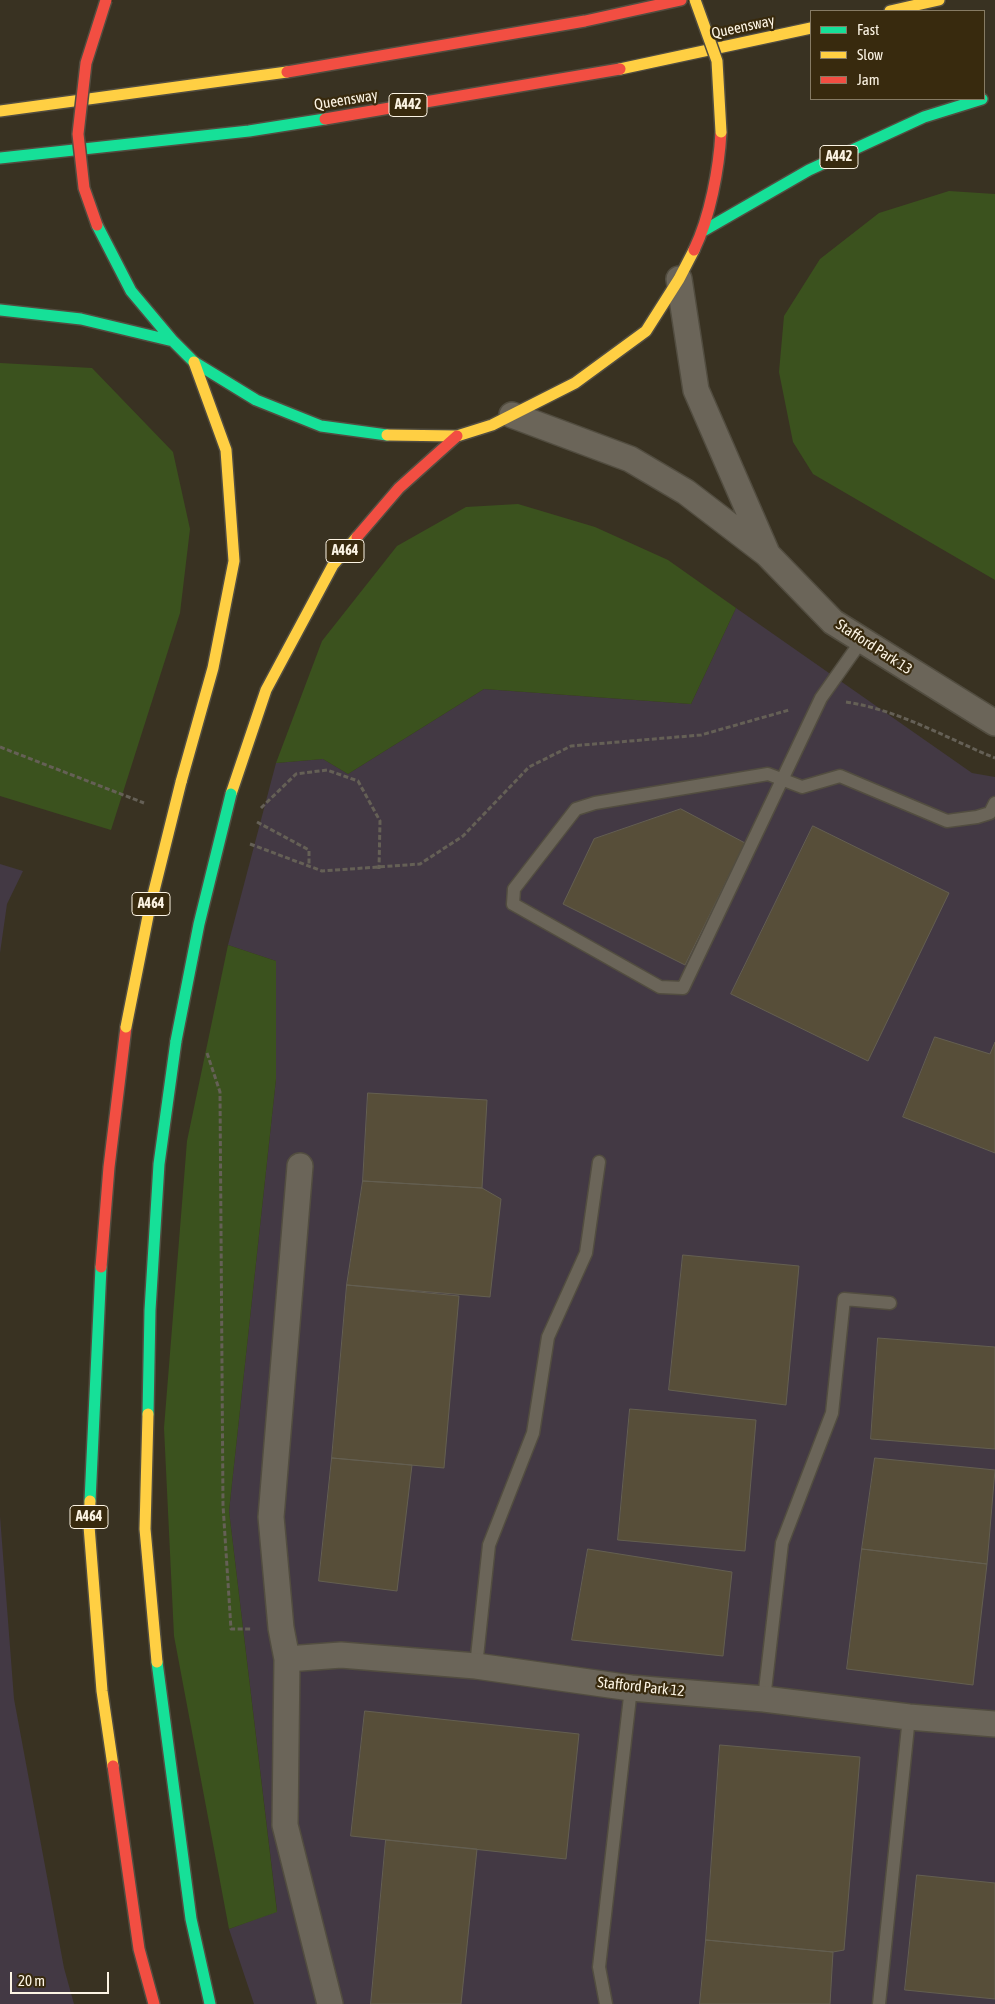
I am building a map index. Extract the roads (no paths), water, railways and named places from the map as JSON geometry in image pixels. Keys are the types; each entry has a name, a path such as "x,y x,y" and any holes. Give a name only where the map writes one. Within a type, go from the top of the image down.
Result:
{"highway":[{"path":"106,0 86,63 78,134 84,188 97,225 131,291 173,341 194,362 256,400 321,426 377,435 457,436 492,425 575,383 646,331 679,279 703,231 720,148 721,132 717,61 695,0"},
{"path":"0,111 249,79 585,22 681,0"},
{"path":"894,10 939,0"},
{"name":"Queensway","path":"0,158 249,131 588,76 810,28"},
{"name":"A442","path":"703,231 809,170 924,117 977,100"},
{"path":"0,310 81,320 173,341"},
{"name":"A464","path":"154,2004 140,1949 102,1691 89,1526 98,1309 109,1166 126,1027 149,911 181,782 213,668 234,561 226,450 194,362"},
{"name":"A464","path":"210,2004 190,1919 159,1687 145,1528 150,1310 159,1164 176,1041 199,924 231,794 266,690 333,565 399,488 457,436"}],"street":[{"path":"679,279 696,390 767,554"},
{"path":"512,415 630,459 686,492 767,554"},
{"name":"Stafford Park 13","path":"767,554 834,622 995,723"},
{"path":"300,1166 271,1517 281,1628 287,1659 285,1825 330,2004"},
{"name":"Stafford Park 12","path":"287,1659 341,1655 476,1666 631,1688 764,1699 908,1717 995,1724"}],"lane":[{"path":"862,640 821,698 784,779 683,988 660,987 513,904 514,889 576,809 595,803 768,774 784,779 802,787 840,776 855,780 947,821 977,817 990,813 995,803"},
{"path":"476,1666 490,1545 533,1433 548,1337 586,1253 599,1162"},
{"path":"764,1699 782,1542 832,1413 844,1300 890,1303"},
{"path":"606,2004 600,1967 631,1688"},
{"path":"879,2004 908,1717"}]}
